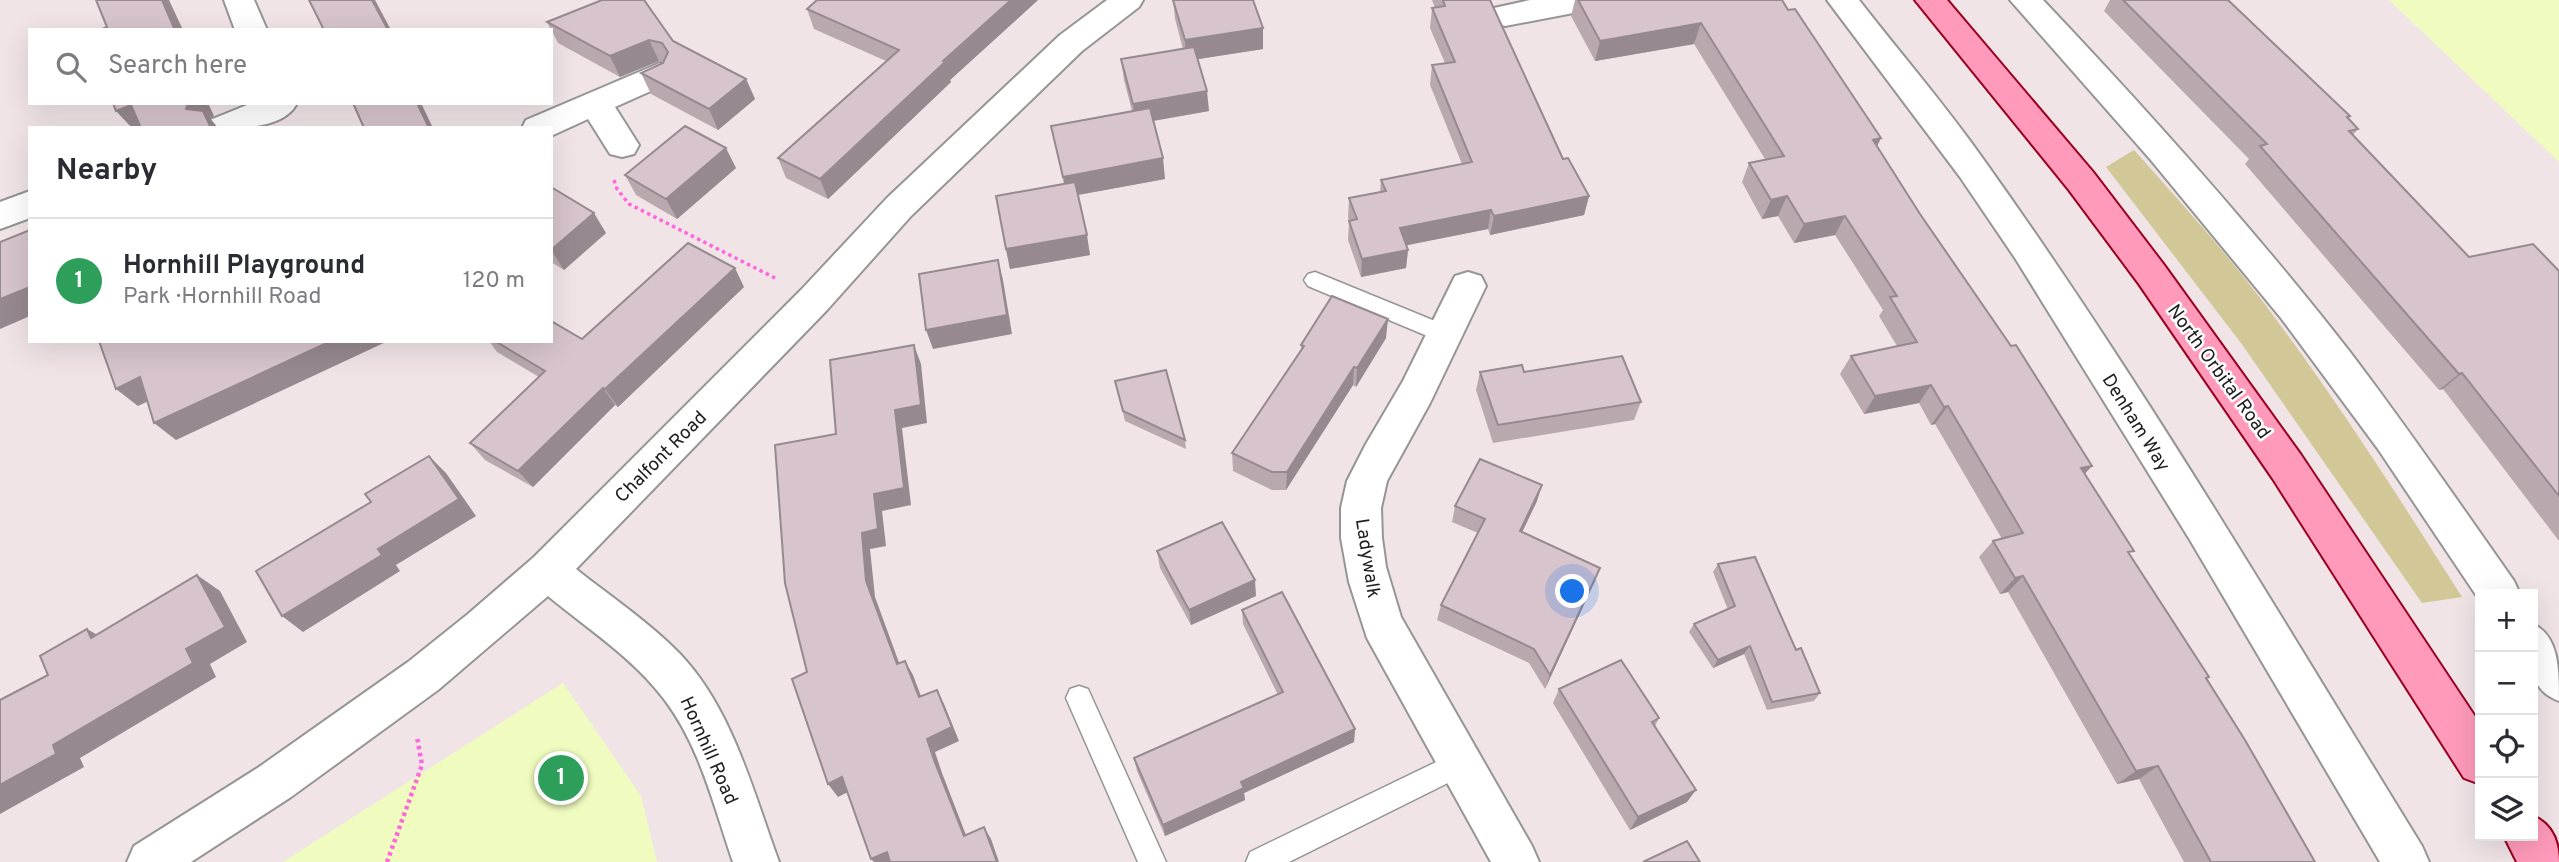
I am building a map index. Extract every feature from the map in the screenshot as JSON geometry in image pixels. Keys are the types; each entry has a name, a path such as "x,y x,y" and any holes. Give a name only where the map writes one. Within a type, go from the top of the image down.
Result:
{"main road":[{"name":"North Orbital Road","path":"1930,0 1978,52 2055,150 2250,411 2475,755"}],"street":[{"path":"239,0 250,28"},
{"name":"Chalfont Road","path":"150,862 275,782 423,676 483,628 548,570 814,300 899,207 1072,43 1128,0"},
{"path":"1505,15 1589,0"},
{"name":"Denham Way","path":"1842,0 1972,168 2027,248 2204,528 2406,862"},
{"path":"2025,0 2138,122 2289,304 2376,415 2496,589"},
{"path":"543,126 660,74"},
{"path":"595,103 622,145"},
{"path":"230,126 283,112"},
{"path":"0,216 28,205"},
{"name":"Ladywalk","path":"1468,286 1410,405 1367,484 1361,508 1371,592 1382,624 1516,862"},
{"name":"Hornhill Road","path":"548,570 635,640 680,686 722,768 756,862"},
{"path":"2538,650 2559,681"}],"lane":[{"path":"1315,280 1444,334"},
{"path":"1079,698 1152,862"},
{"path":"1260,862 1461,763"}],"path":[{"path":"622,145 614,164 613,179 617,190 629,204 760,269 814,300"},
{"path":"387,862 422,765 421,748"}],"shaded area":[{"path":"2134,150 2226,256 2278,322 2350,424 2462,597 2422,603 2241,343 2106,167"}],"green space":[{"path":"2389,0 2559,0 2559,162"},
{"path":"563,683 641,796 657,862 283,862"}],"building":[{"path":"96,0 162,0 174,28 105,28 107,27"},
{"path":"309,0 372,0 387,28 323,28"},
{"path":"602,0 644,0 673,41 746,79 709,109 641,73 663,63 668,52 662,43 649,40 610,56 547,22"},
{"path":"817,0 1011,0 820,179 778,158 899,50 807,9"},
{"path":"1173,0 1253,0 1263,28 1185,40"},
{"path":"1443,0 1490,0 1563,159 1568,158 1589,196 1494,216 1491,210 1400,228 1408,250 1362,259 1349,221 1357,219 1349,198 1386,191 1381,180 1472,162 1432,65 1455,62 1432,8 1445,6"},
{"path":"1578,0 1782,0 1788,10 1795,9 1881,138 1873,140 1920,214 2011,346 2016,345 2092,466 2081,468 2134,551 2128,552 2209,677 2206,678 2315,862 2211,862 2158,766 2136,771 2023,576 2015,578 1993,541 2023,533 1948,406 1944,407 1931,385 1875,396 1851,356 1917,342 1890,297 1897,296 1845,216 1804,224 1787,196 1771,200 1749,163 1784,156 1701,23 1600,41"},
{"path":"2123,0 2228,0 2350,116 2347,117 2358,129 2349,131 2469,257 2533,244 2559,271 2559,496 2462,373 2459,374 2260,146 2267,144"},
{"path":"1194,47 1207,91 1133,104 1121,59"},
{"path":"114,105 131,105 116,111"},
{"path":"131,105 187,105 186,109 203,111 210,126 140,126"},
{"path":"354,105 418,105 428,126 363,126"},
{"path":"1150,108 1163,158 1063,177 1051,126"},
{"path":"685,126 726,148 666,199 625,175"},
{"path":"1075,182 1087,235 1006,249 996,196"},
{"path":"553,188 594,213 553,248"},
{"path":"28,231 28,288 0,299 0,242"},
{"path":"688,243 735,268 603,388 518,471 470,443 545,371 498,343 553,343 553,322 582,339"},
{"path":"998,260 1007,315 926,330 919,274"},
{"path":"1332,296 1388,319 1287,472 1272,472 1232,453 1304,346 1301,345"},
{"path":"100,343 327,343 154,423 140,377 116,389"},
{"path":"914,345 921,405 895,410 904,488 874,494 878,529 862,533 866,581 897,664 905,661 919,697 937,690 952,727 927,739 964,836 984,827 997,862 890,862 887,852 871,859 842,777 828,784 792,679 807,672 785,583 775,445 836,434 830,360"},
{"path":"1622,356 1641,402 1498,425 1480,372 1522,365 1524,372"},
{"path":"1166,370 1185,440 1123,411 1115,381"},
{"path":"429,456 459,499 378,549 382,555 282,616 256,571 371,502 365,494"},
{"path":"1480,459 1542,485 1520,531 1600,568 1550,675 1534,649 1441,605 1485,519 1455,506"},
{"path":"1222,522 1255,580 1189,610 1157,551"},
{"path":"1755,557 1796,650 1801,648 1820,693 1772,702 1750,646 1718,660 1694,624 1735,606 1718,564"},
{"path":"197,575 225,627 186,649 193,663 53,745 56,754 0,785 0,700 48,675 40,656 87,629 91,638"},
{"path":"1282,592 1355,729 1241,782 1244,788 1163,825 1134,758 1283,692 1242,610"},
{"path":"1621,660 1659,718 1652,722 1696,790 1638,817 1559,689"},
{"path":"1687,841 1700,862 1643,862"}],"place":[{"name":"Hornhill Playground","path":"561,778"}]}
